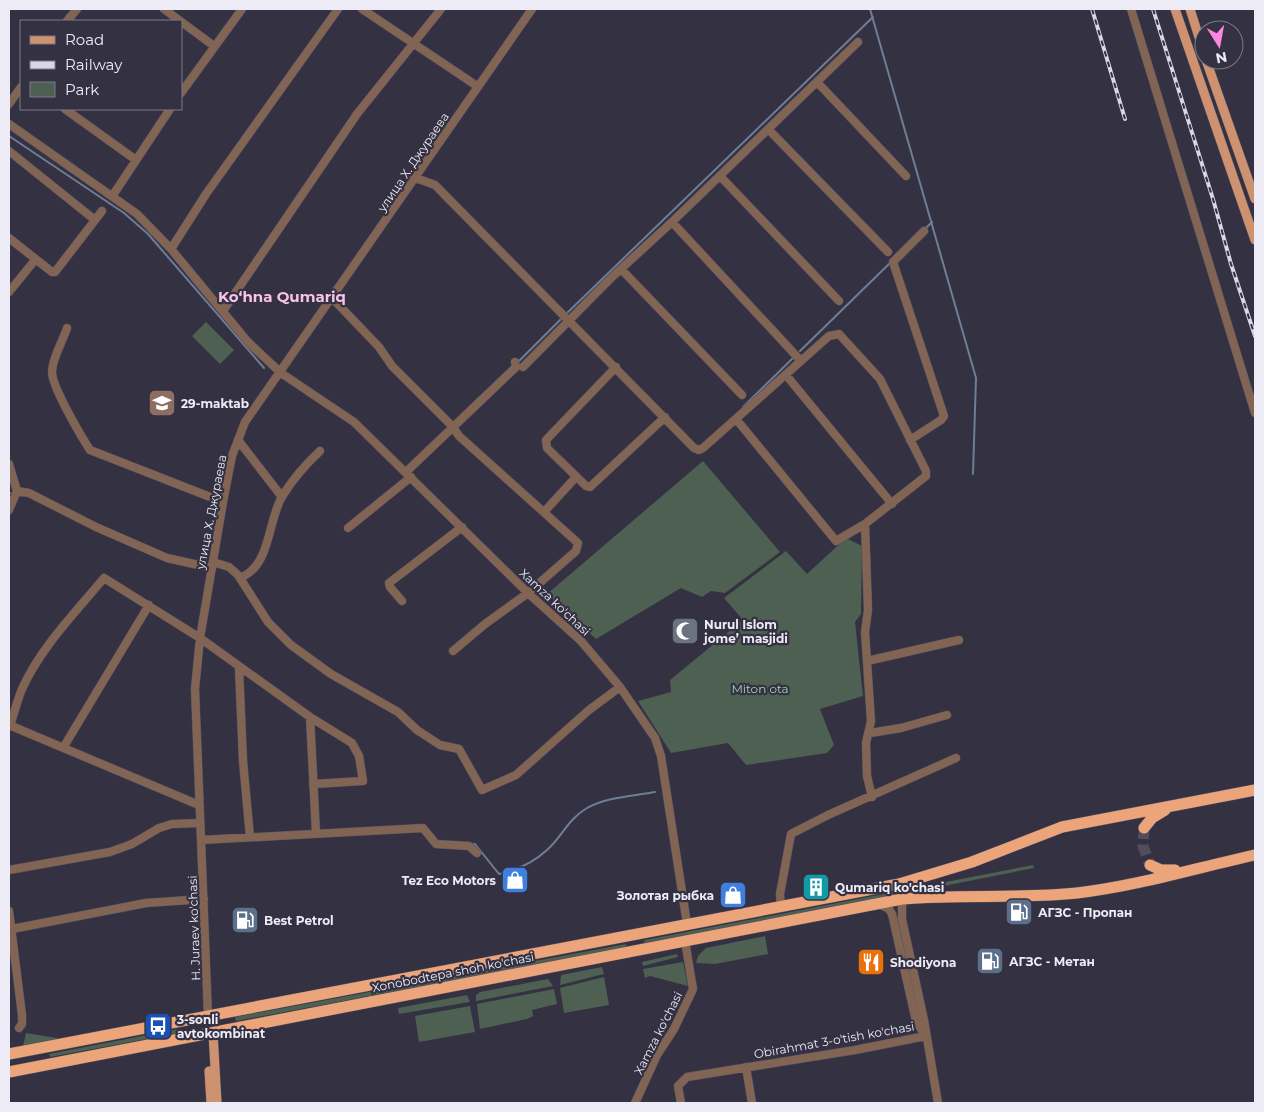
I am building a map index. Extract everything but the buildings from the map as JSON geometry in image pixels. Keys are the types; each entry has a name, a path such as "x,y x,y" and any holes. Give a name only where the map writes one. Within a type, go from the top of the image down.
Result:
{"highway":[{"path":"1144,828 1156,815 1181,804 1255,790"},
{"name":"Xonobodtepa shoh ko'chasi","path":"9,1054 899,884 972,862 1062,827 1181,804"},
{"path":"1150,865 1158,870 1165,871 1204,866 1255,855"},
{"name":"Xonobodtepa shoh ko'chasi","path":"9,1072 902,899 946,895 1028,896 1078,893 1155,879 1204,866"},
{"path":"639,934 636,943 642,949"},
{"path":"208,1016 210,1033"},
{"path":"30,1050 38,1058 34,1068"}],"main road":[{"path":"1176,9 1255,240"},
{"path":"1190,9 1194,22"},
{"path":"1210,70 1255,199"},
{"path":"210,1033 211,1103"},
{"path":"210,1033 217,1103"}],"street":[{"path":"68,20 76,9"},
{"path":"164,9 179,20"},
{"path":"182,92 242,9"},
{"path":"170,249 212,186 338,9"},
{"path":"362,9 477,86"},
{"path":"223,311 357,114 412,42 441,9"},
{"name":"улица Х. Джураева","path":"201,840 195,689 200,638 223,502 238,440 245,422 333,299 477,86 532,9"},
{"path":"1131,9 1255,413"},
{"path":"182,22 214,46"},
{"path":"523,367 621,269 858,42"},
{"path":"817,82 906,176"},
{"path":"9,104 20,88"},
{"path":"66,110 136,160"},
{"path":"113,195 169,110"},
{"name":"Xamza ko'chasi","path":"9,124 89,182 113,195 137,214 170,249 248,342 280,373 354,422 528,593 581,641 620,687 656,738 661,756 687,924"},
{"path":"768,128 888,252"},
{"path":"9,151 95,220"},
{"path":"720,176 839,301"},
{"path":"416,178 435,185 699,450 830,336 840,334 880,379 926,471 926,476 865,524 840,540 833,539 736,419"},
{"path":"9,238 52,272 58,270 102,211"},
{"path":"672,222 801,361"},
{"path":"910,440 941,420 944,416 893,262 924,231"},
{"path":"9,292 36,260"},
{"path":"621,269 742,394"},
{"path":"333,299 379,347 392,366 459,436 578,543 578,547 528,593 485,624 453,651"},
{"path":"67,328 53,366 53,378 80,434 90,450 223,502"},
{"path":"348,528 409,474 452,427 516,367 515,362"},
{"path":"616,367 546,440 547,448 586,486 594,485 665,417"},
{"path":"786,375 892,504"},
{"path":"238,440 282,497"},
{"path":"240,578 257,567 282,497 305,465 320,451"},
{"path":"9,464 17,491 9,510"},
{"path":"544,512 576,477"},
{"path":"17,491 29,492 96,527 167,558 229,567 240,578 245,588 279,634 331,674 398,712 417,730 440,745 459,749 478,787 482,790 516,775 589,710 620,687"},
{"path":"865,524 868,610 865,632 871,721 870,733 866,743 867,776 872,797"},
{"path":"402,602 390,588 389,583 462,528"},
{"path":"199,805 10,726 22,690 37,662 57,634 104,578 200,638 239,668 310,717 352,743 359,756 363,780 313,784"},
{"path":"62,748 149,605"},
{"path":"867,660 959,640"},
{"path":"239,668 243,761 250,837"},
{"path":"870,733 901,728 947,715"},
{"path":"310,717 316,833"},
{"path":"781,906 780,894 791,834 828,815 956,758"},
{"path":"9,870 110,852 132,844 159,828 172,824 200,823"},
{"path":"201,840 423,828 436,844 469,846 477,853"},
{"name":"H. Juraev ko'chasi","path":"201,840 208,1016"},
{"path":"12,929 146,903 204,898"},
{"name":"Obirahmat 3-o'tish ko'chasi","path":"902,899 902,919 924,1020 938,1103"},
{"name":"Obirahmat 3-o'tish ko'chasi","path":"876,904 884,905 892,914 916,1021 926,1036"},
{"path":"9,911 22,1015 22,1024 18,1028"},
{"name":"Xamza ko'chasi","path":"635,1103 657,1054 674,1029 692,989 685,941"},
{"name":"Obirahmat 3-o'tish ko'chasi","path":"681,1103 678,1086 687,1077 855,1050 926,1036"},
{"name":"Obirahmat 3-o'tish ko'chasi","path":"746,1067 752,1103"}],"green space":[{"path":"206,322 234,350 220,364 192,336"},
{"path":"703,461 780,552 725,593 711,591 702,597 681,588 596,639 547,594"},
{"name":"Miton ota","path":"846,538 862,546 861,614 855,622 863,696 820,709 834,745 827,753 746,765 728,743 671,753 638,701 671,692 670,680 743,620 724,598 786,551 807,574"},
{"path":"1033,865 1034,868 646,945 644,943 645,940"},
{"path":"765,936 768,954 715,964 696,963 698,956 706,948"},
{"path":"626,944 627,948 236,1021 235,1017"},
{"path":"677,954 678,957 643,966 642,962"},
{"path":"683,962 688,986 650,976 645,978 643,969"},
{"path":"602,967 604,974 560,985 561,975"},
{"path":"604,977 609,1005 564,1013 560,988"},
{"path":"548,979 553,986 476,1001 476,995 480,992"},
{"path":"554,989 557,1004 532,1010 533,1016 527,1019 480,1029 477,1004"},
{"path":"467,995 470,1002 399,1014 398,1008"},
{"path":"470,1006 475,1032 419,1042 415,1016"},
{"path":"178,1029 179,1033 50,1057 49,1054"},
{"path":"26,1033 57,1038 57,1040 23,1046"}],"waterway":[{"path":"870,9 976,378 973,474"},
{"path":"566,314 873,17"},
{"path":"9,136 124,213 148,234 264,368"},
{"path":"925,229 932,222"},
{"path":"800,351 891,262"},
{"path":"518,362 563,317"},
{"path":"743,407 793,358"},
{"path":"472,844 475,844 499,874 519,868 537,858 552,845 574,818 594,804 611,799 655,792"}],"tunnel":[{"path":"1144,828 1143,846 1150,865"}],"railway":[{"path":"1092,9 1125,119"},
{"path":"1153,9 1255,336"}],"place":[{"name":"29-maktab","path":"162,403"},
{"name":"Nurul Islom jome’ masjidi","path":"685,631"},
{"name":"Tez Eco Motors","path":"515,880"},
{"name":"Qumariq ko'chasi","path":"816,887"},
{"name":"Золотая рыбка","path":"733,895"},
{"name":"АГЗС - Пропан","path":"1019,912"},
{"name":"Best Petrol","path":"245,920"},
{"name":"АГЗС - Метан","path":"990,961"},
{"name":"Shodiyona","path":"871,962"},
{"name":"3-sonli avtokombinat","path":"158,1026"}],"district":[{"name":"Koʻhna Qumariq","path":"282,296"}]}
